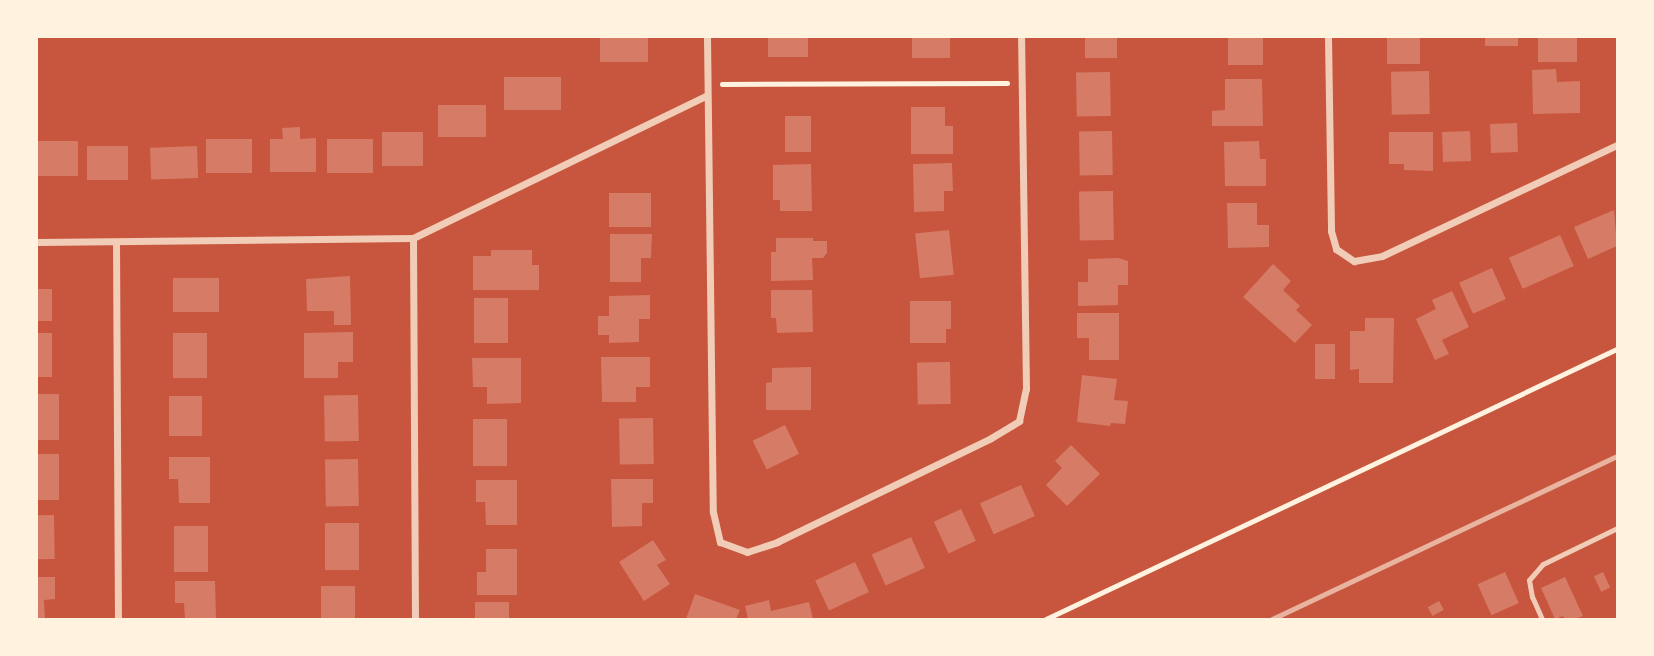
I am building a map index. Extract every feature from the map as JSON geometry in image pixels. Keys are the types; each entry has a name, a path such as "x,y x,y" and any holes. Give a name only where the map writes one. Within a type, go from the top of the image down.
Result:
{"street":[{"path":"707,37 712,512 720,542 747,552 777,542 991,438 1018,421 1026,389 1021,37"},
{"path":"1328,37 1331,231 1336,249 1354,261 1382,256 1617,145"},
{"path":"37,242 413,238 706,96"},
{"path":"413,238 415,619"},
{"path":"116,242 118,619"}],"lane":[{"path":"1542,619 1532,597 1529,580 1543,564 1617,528"}],"path":[{"path":"706,84 1021,82"},
{"path":"1046,619 1617,349"}],"building":[{"path":"600,37 648,37 648,62 600,62"},
{"path":"768,37 808,37 808,57 768,57"},
{"path":"912,37 950,37 950,58 912,58"},
{"path":"1085,37 1117,37 1117,58 1085,58"},
{"path":"1228,37 1263,37 1263,65 1228,65"},
{"path":"1387,37 1420,37 1420,64 1387,64"},
{"path":"1485,37 1518,37 1518,46 1485,46"},
{"path":"1538,37 1577,37 1577,62 1538,62"},
{"path":"1556,69 1557,82 1580,81 1580,113 1533,114 1532,70"},
{"path":"1429,71 1430,114 1392,115 1391,72"},
{"path":"1110,72 1111,116 1077,117 1076,73"},
{"path":"504,77 561,77 561,110 504,110"},
{"path":"1225,79 1262,79 1263,126 1212,126 1212,111 1225,110"},
{"path":"438,105 486,105 486,137 438,137"},
{"path":"911,107 945,107 945,126 953,126 953,154 911,154"},
{"path":"785,116 811,116 811,152 785,152"},
{"path":"1517,123 1518,152 1491,153 1490,124"},
{"path":"300,127 300,139 316,138 316,172 270,172 270,139 283,139 282,128"},
{"path":"1112,131 1113,175 1080,176 1079,132"},
{"path":"1470,131 1471,161 1443,162 1442,132"},
{"path":"382,132 423,132 423,166 382,166"},
{"path":"1389,132 1433,132 1433,171 1404,170 1404,164 1389,164"},
{"path":"206,139 252,139 252,173 206,173"},
{"path":"327,139 373,139 373,173 327,173"},
{"path":"37,141 78,141 78,176 37,176"},
{"path":"1259,141 1260,159 1266,159 1266,186 1225,186 1224,142"},
{"path":"87,146 128,146 128,180 87,180"},
{"path":"197,146 198,178 151,180 150,148"},
{"path":"952,163 953,191 944,191 944,211 914,212 913,164"},
{"path":"811,164 812,211 780,211 780,200 773,200 773,165"},
{"path":"1113,191 1114,240 1080,241 1079,192"},
{"path":"609,193 651,193 651,227 609,227"},
{"path":"1227,203 1257,203 1257,225 1269,225 1269,247 1228,248"},
{"path":"1614,210 1617,246 1588,259 1574,227"},
{"path":"949,230 954,275 920,278 915,234"},
{"path":"610,234 652,234 651,258 641,258 641,282 610,282"},
{"path":"1560,235 1574,266 1523,289 1509,258"},
{"path":"776,238 813,238 813,241 827,241 827,253 823,258 812,258 813,280 771,281 771,252 776,252"},
{"path":"491,250 532,250 532,265 539,265 539,290 473,290 473,256 491,256"},
{"path":"1118,258 1128,261 1128,285 1118,285 1118,305 1078,306 1078,282 1088,282 1088,259"},
{"path":"1273,264 1291,281 1283,290 1300,306 1296,310 1312,325 1295,343 1243,297"},
{"path":"1492,268 1506,299 1473,314 1459,283"},
{"path":"350,276 351,325 334,325 334,311 307,311 306,279"},
{"path":"173,278 219,278 219,312 173,312"},
{"path":"37,289 52,289 52,321 37,321"},
{"path":"771,290 812,290 813,332 777,333 776,318 771,318"},
{"path":"1452,291 1469,327 1442,340 1449,354 1435,360 1416,319 1436,309 1432,300"},
{"path":"650,295 650,319 639,319 639,342 609,343 609,335 598,335 598,316 609,316 609,296"},
{"path":"474,298 508,298 508,343 474,343"},
{"path":"910,301 951,301 951,329 946,329 946,343 910,343"},
{"path":"1077,313 1119,313 1119,360 1089,360 1089,338 1077,338"},
{"path":"1365,318 1394,318 1393,383 1359,383 1359,369 1350,370 1350,331 1365,331"},
{"path":"353,332 353,362 338,362 338,378 304,378 304,333"},
{"path":"37,333 52,333 52,377 37,377"},
{"path":"173,333 207,333 207,378 173,378"},
{"path":"1315,344 1335,344 1335,379 1315,379"},
{"path":"601,357 650,357 650,387 636,387 636,402 602,402"},
{"path":"472,358 521,358 521,403 487,404 487,387 473,387"},
{"path":"950,362 951,404 918,405 917,363"},
{"path":"811,367 811,410 766,410 766,383 772,382 772,368"},
{"path":"1082,375 1117,379 1114,400 1128,401 1125,424 1111,423 1110,426 1077,422"},
{"path":"37,394 59,394 59,440 37,440"},
{"path":"358,395 359,441 325,442 324,396"},
{"path":"169,396 202,396 202,436 169,436"},
{"path":"653,418 654,464 620,465 619,419"},
{"path":"473,419 507,419 507,466 473,466"},
{"path":"785,425 799,454 767,470 753,441"},
{"path":"1071,445 1100,474 1067,506 1046,485 1062,468 1055,461"},
{"path":"37,454 59,454 59,500 37,500"},
{"path":"169,457 210,457 210,503 179,503 178,479 169,479"},
{"path":"358,459 359,506 326,507 325,460"},
{"path":"611,479 653,479 653,503 642,503 642,526 612,527"},
{"path":"476,480 517,480 517,525 486,525 485,502 476,502"},
{"path":"1021,485 1035,516 994,534 980,503"},
{"path":"961,509 976,541 949,553 934,522"},
{"path":"37,515 54,515 55,559 38,559"},
{"path":"325,523 359,523 359,570 325,570"},
{"path":"174,526 208,526 208,572 174,572"},
{"path":"911,537 925,568 886,586 872,554"},
{"path":"653,540 666,560 657,565 670,584 644,601 619,562"},
{"path":"486,549 517,549 517,595 477,595 477,572 486,572"},
{"path":"855,562 869,592 829,611 815,581"},
{"path":"1505,572 1519,603 1491,615 1478,584"},
{"path":"1603,572 1610,587 1601,592 1594,576"},
{"path":"37,577 55,577 55,599 44,600 45,619 37,619"},
{"path":"1565,577 1583,616 1565,619 1563,616 1555,619 1541,588"},
{"path":"175,581 215,581 216,619 185,619 184,603 175,603"},
{"path":"321,586 355,586 355,619 321,619"},
{"path":"695,594 740,610 736,619 686,619"},
{"path":"769,600 771,611 809,602 813,619 748,619 745,606"},
{"path":"1439,601 1444,610 1432,616 1428,607"},
{"path":"475,602 509,602 509,619 475,619"}],"railway":[{"path":"1272,619 1617,456"}]}
